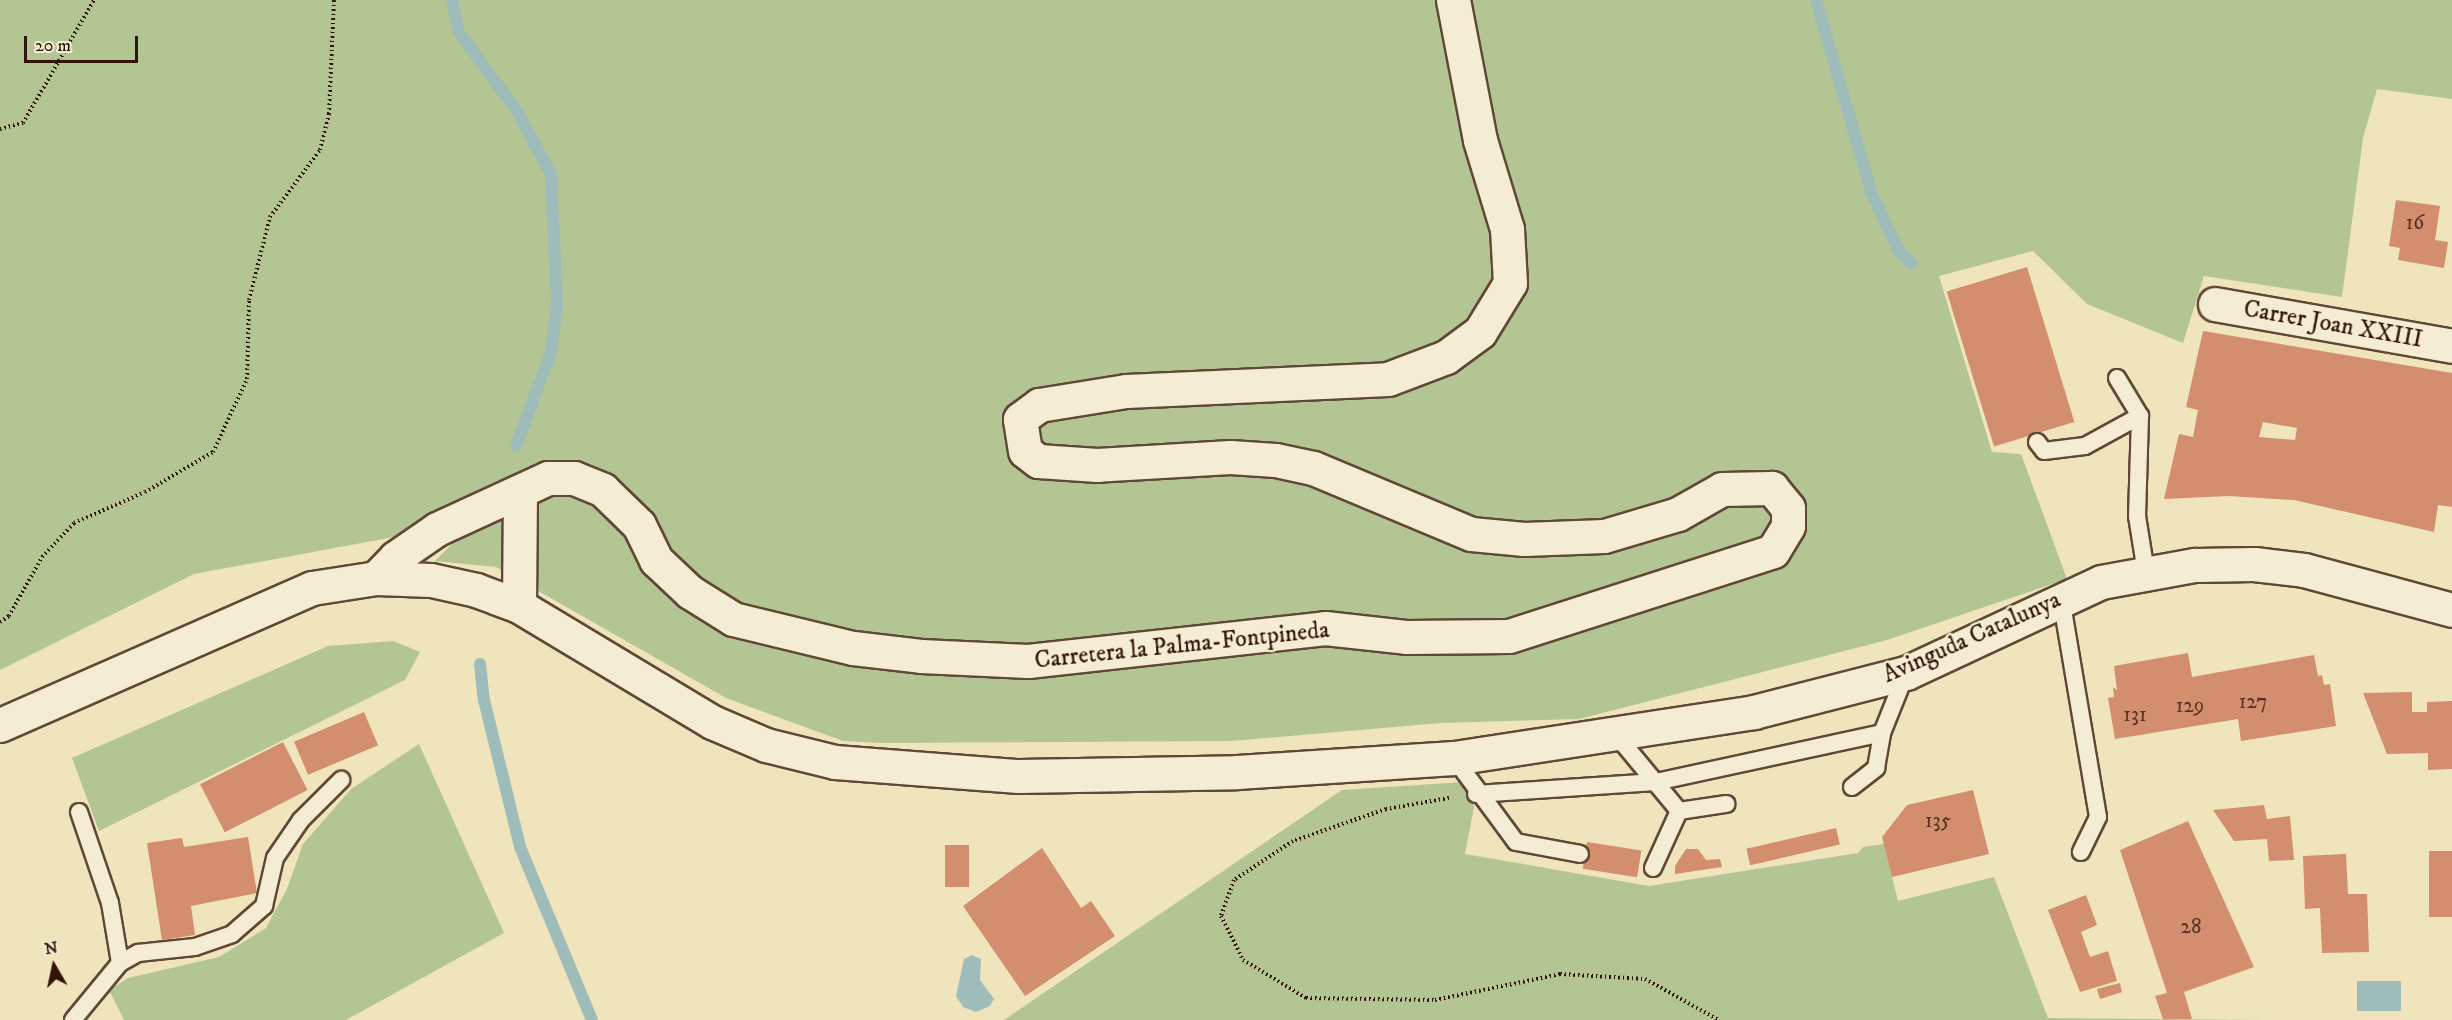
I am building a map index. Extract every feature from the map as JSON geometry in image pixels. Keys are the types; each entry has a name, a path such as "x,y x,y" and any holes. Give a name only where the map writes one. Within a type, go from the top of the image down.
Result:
{"street":[{"name":"Carretera la Palma-Fontpineda","path":"376,578 395,558 437,529 548,478 574,478 603,490 639,525 656,561 690,592 733,619 853,648 1028,661 1325,628 1406,637 1509,636 1773,551 1788,526 1788,508 1772,488 1722,489 1678,514 1604,536 1524,539 1471,534 1313,468 1275,460 1230,457 1097,465 1038,461 1025,451 1020,419 1039,405 1126,391 1388,379 1446,357 1480,332 1510,283 1507,229 1480,140 1453,0"},
{"name":"Carrer Joan XXIII","path":"2215,304 2452,345"},
{"path":"519,606 520,491"},
{"name":"Avinguda Catalunya","path":"0,725 301,592 376,578 431,580 476,590 519,606 712,722 766,744 835,762 919,771 1096,776 1455,758 1617,736 1754,712 1906,673 2061,598 2146,572 2254,564 2304,570 2452,610"}],"lane":[{"path":"2117,378 2140,416 2137,516 2146,572"},
{"path":"2037,442 2043,451 2085,446 2140,416"},
{"path":"2061,598 2098,817 2081,852"},
{"path":"1852,787 1876,768 1882,733 1906,673"},
{"path":"1476,794 1656,782 1882,733"},
{"path":"1617,736 1679,811"},
{"path":"1455,758 1476,794 1516,842 1580,854"},
{"path":"73,1020 120,963 138,953 195,947 232,934 264,906 275,858 301,820 340,780"},
{"path":"1679,811 1726,804"},
{"path":"1653,868 1679,811"},
{"path":"79,812 110,903 120,963"}],"path":[{"path":"0,129 23,123 94,0"},
{"path":"0,622 9,616 42,557 74,523 145,492 213,452 247,379 249,300 270,217 320,150 329,114 334,0"},
{"path":"1476,794 1386,809 1293,841 1234,880 1221,916 1243,960 1306,998 1435,1000 1560,974 1645,978 1719,1020"}],"green space":[{"path":"0,0 2452,0 2452,99 2377,89 2363,138 2342,297 2204,276 2183,343 2087,304 2033,251 1939,276 1992,452 2021,454 2067,579 1887,640 1579,719 1441,723 1231,741 881,743 843,741 726,698 496,567 435,561 455,541 437,529 194,574 0,670"},
{"path":"393,641 420,652 405,680 99,831 72,758 328,646"},
{"path":"419,744 504,933 346,1020 124,1020 109,990 128,978 219,957 266,928 287,889 303,844 351,789"},
{"path":"1479,781 1465,854 1649,886 1858,853 1863,847 1884,844 1898,901 1994,877 2048,1018 2263,1020 1004,1020 1342,790"}],"water":[{"path":"972,955 981,959 980,980 994,999 990,1006 976,1012 963,1007 956,996 964,959"},
{"path":"2357,981 2401,981 2401,1011 2357,1011"}],"building":[{"path":"2396,200 2440,206 2435,240 2448,242 2444,268 2398,260 2400,248 2389,246"},
{"path":"2027,267 2074,422 1994,446 1947,292"},
{"path":"2203,331 2452,373 2452,507 2438,505 2434,532 2294,500 2229,496 2164,499 2179,434 2193,437 2198,410 2186,407","holes":["2263,422 2297,428 2295,440 2259,437"]},
{"path":"2188,653 2192,677 2314,655 2318,676 2322,675 2324,685 2330,684 2336,726 2241,741 2238,719 2115,739 2108,698 2114,697 2113,687 2117,690 2114,666"},
{"path":"2412,692 2412,712 2427,712 2427,702 2452,701 2452,769 2428,770 2428,753 2387,754 2363,693"},
{"path":"364,712 378,745 308,775 294,742"},
{"path":"283,742 308,790 225,832 200,784"},
{"path":"1973,790 1989,854 1892,877 1882,837 1907,805"},
{"path":"2264,805 2267,819 2290,816 2294,860 2269,861 2267,839 2234,841 2213,810"},
{"path":"2188,821 2254,967 2184,992 2192,1019 2163,1019 2155,996 2167,993 2120,850"},
{"path":"1836,828 1840,845 1750,865 1746,849"},
{"path":"248,837 257,893 191,906 195,935 162,940 147,843 182,838 184,847"},
{"path":"1587,842 1641,851 1637,877 1583,869"},
{"path":"945,845 969,845 969,887 945,887"},
{"path":"1042,848 1081,908 1091,901 1115,936 1025,996 963,906"},
{"path":"1686,849 1698,849 1706,860 1720,859 1722,867 1675,874 1675,866"},
{"path":"2429,851 2452,851 2452,917 2429,917"},
{"path":"2346,854 2348,894 2367,894 2369,952 2322,953 2320,908 2305,909 2303,856"},
{"path":"2086,895 2097,925 2081,932 2090,957 2108,951 2117,981 2080,992 2048,910"},
{"path":"2120,983 2122,992 2100,999 2097,989"}],"waterway":[{"path":"452,0 459,32 518,113 551,174 557,304 551,352 516,446"},
{"path":"1816,0 1871,192 1899,251 1911,263"},
{"path":"480,664 484,700 520,847 592,1020"}]}
